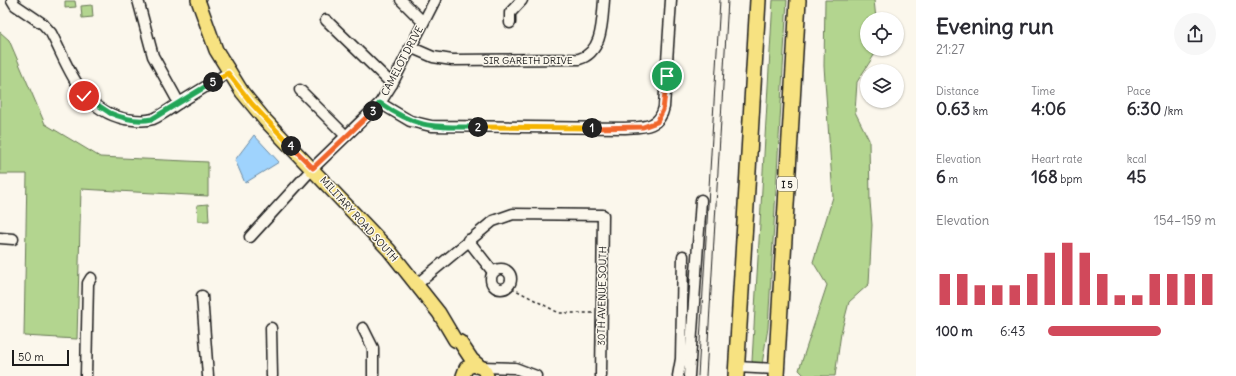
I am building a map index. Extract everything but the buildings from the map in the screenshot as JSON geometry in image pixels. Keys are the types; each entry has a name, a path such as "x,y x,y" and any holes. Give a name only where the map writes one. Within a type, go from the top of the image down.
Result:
{"highway":[{"path":"736,372 758,0"},
{"name":"I 5","path":"776,372 798,0"}],"main road":[{"name":"MILITARY ROAD SOUTH","path":"198,0 210,36 228,73 252,104 389,250 439,313 455,340 455,345 463,359 463,375"},
{"name":"MILITARY ROAD SOUTH","path":"455,340 460,342 472,360 484,371"},
{"path":"463,375 469,366 484,371"}],"street":[{"path":"12,0 15,5 43,24 50,32 84,96 106,112 121,118 144,121 152,119 228,73"},
{"path":"138,0 153,56 179,103"},
{"path":"401,0 423,22"},
{"name":"CAMELOT DRIVE","path":"250,237 313,168 380,103 392,84 435,0"},
{"path":"510,23 510,13 522,0"},
{"name":"SIR GARETH DRIVE","path":"410,47 433,57 457,60 579,59 589,54 597,42 602,24 604,0"},
{"path":"380,103 410,121 432,126 625,128 650,126 659,120 664,107 671,0"},
{"path":"326,20 392,84"},
{"path":"300,90 346,136"},
{"path":"689,376 701,200"},
{"name":"30TH AVENUE SOUTH","path":"468,240 493,221 513,214 603,215 601,376"},
{"path":"0,238 13,239"},
{"path":"416,285 468,240 493,272"},
{"path":"678,376 681,359 683,256"},
{"path":"86,376 88,283 91,278"},
{"path":"202,296 208,376"},
{"path":"271,328 272,376"},
{"path":"363,328 373,348 373,376"},
{"path":"484,371 498,368 515,368 536,376"},
{"path":"736,372 776,372"}],"path":[{"path":"512,288 559,313 593,313"}],"green space":[{"path":"773,0 787,0 768,328 762,364 754,364 752,361"},
{"path":"825,0 874,0 875,12 860,12 860,56 874,56 868,64 860,64 860,77 857,82 855,112 869,140 872,225 869,284 849,302 841,333 835,376 805,376 799,370 827,285 813,262 833,197 824,66"},
{"path":"65,1 75,1 76,7 65,8"},
{"path":"92,5 93,17 82,18 81,6"},
{"path":"0,32 9,40 45,124 100,157 208,162 208,196 81,189 77,339 24,336 27,174 0,174"},
{"path":"208,204 209,221 198,221 197,205"}],"water":[{"path":"254,135 279,162 245,183 235,160"}],"tram line":[{"path":"698,376 720,0"},
{"path":"706,376 728,0"}],"route":[{"path":"84,96 106,112 121,118 144,121 152,119 228,73 265,120 313,168 380,103 410,121 442,127 633,128 650,126 662,116 665,103 667,76"}]}
